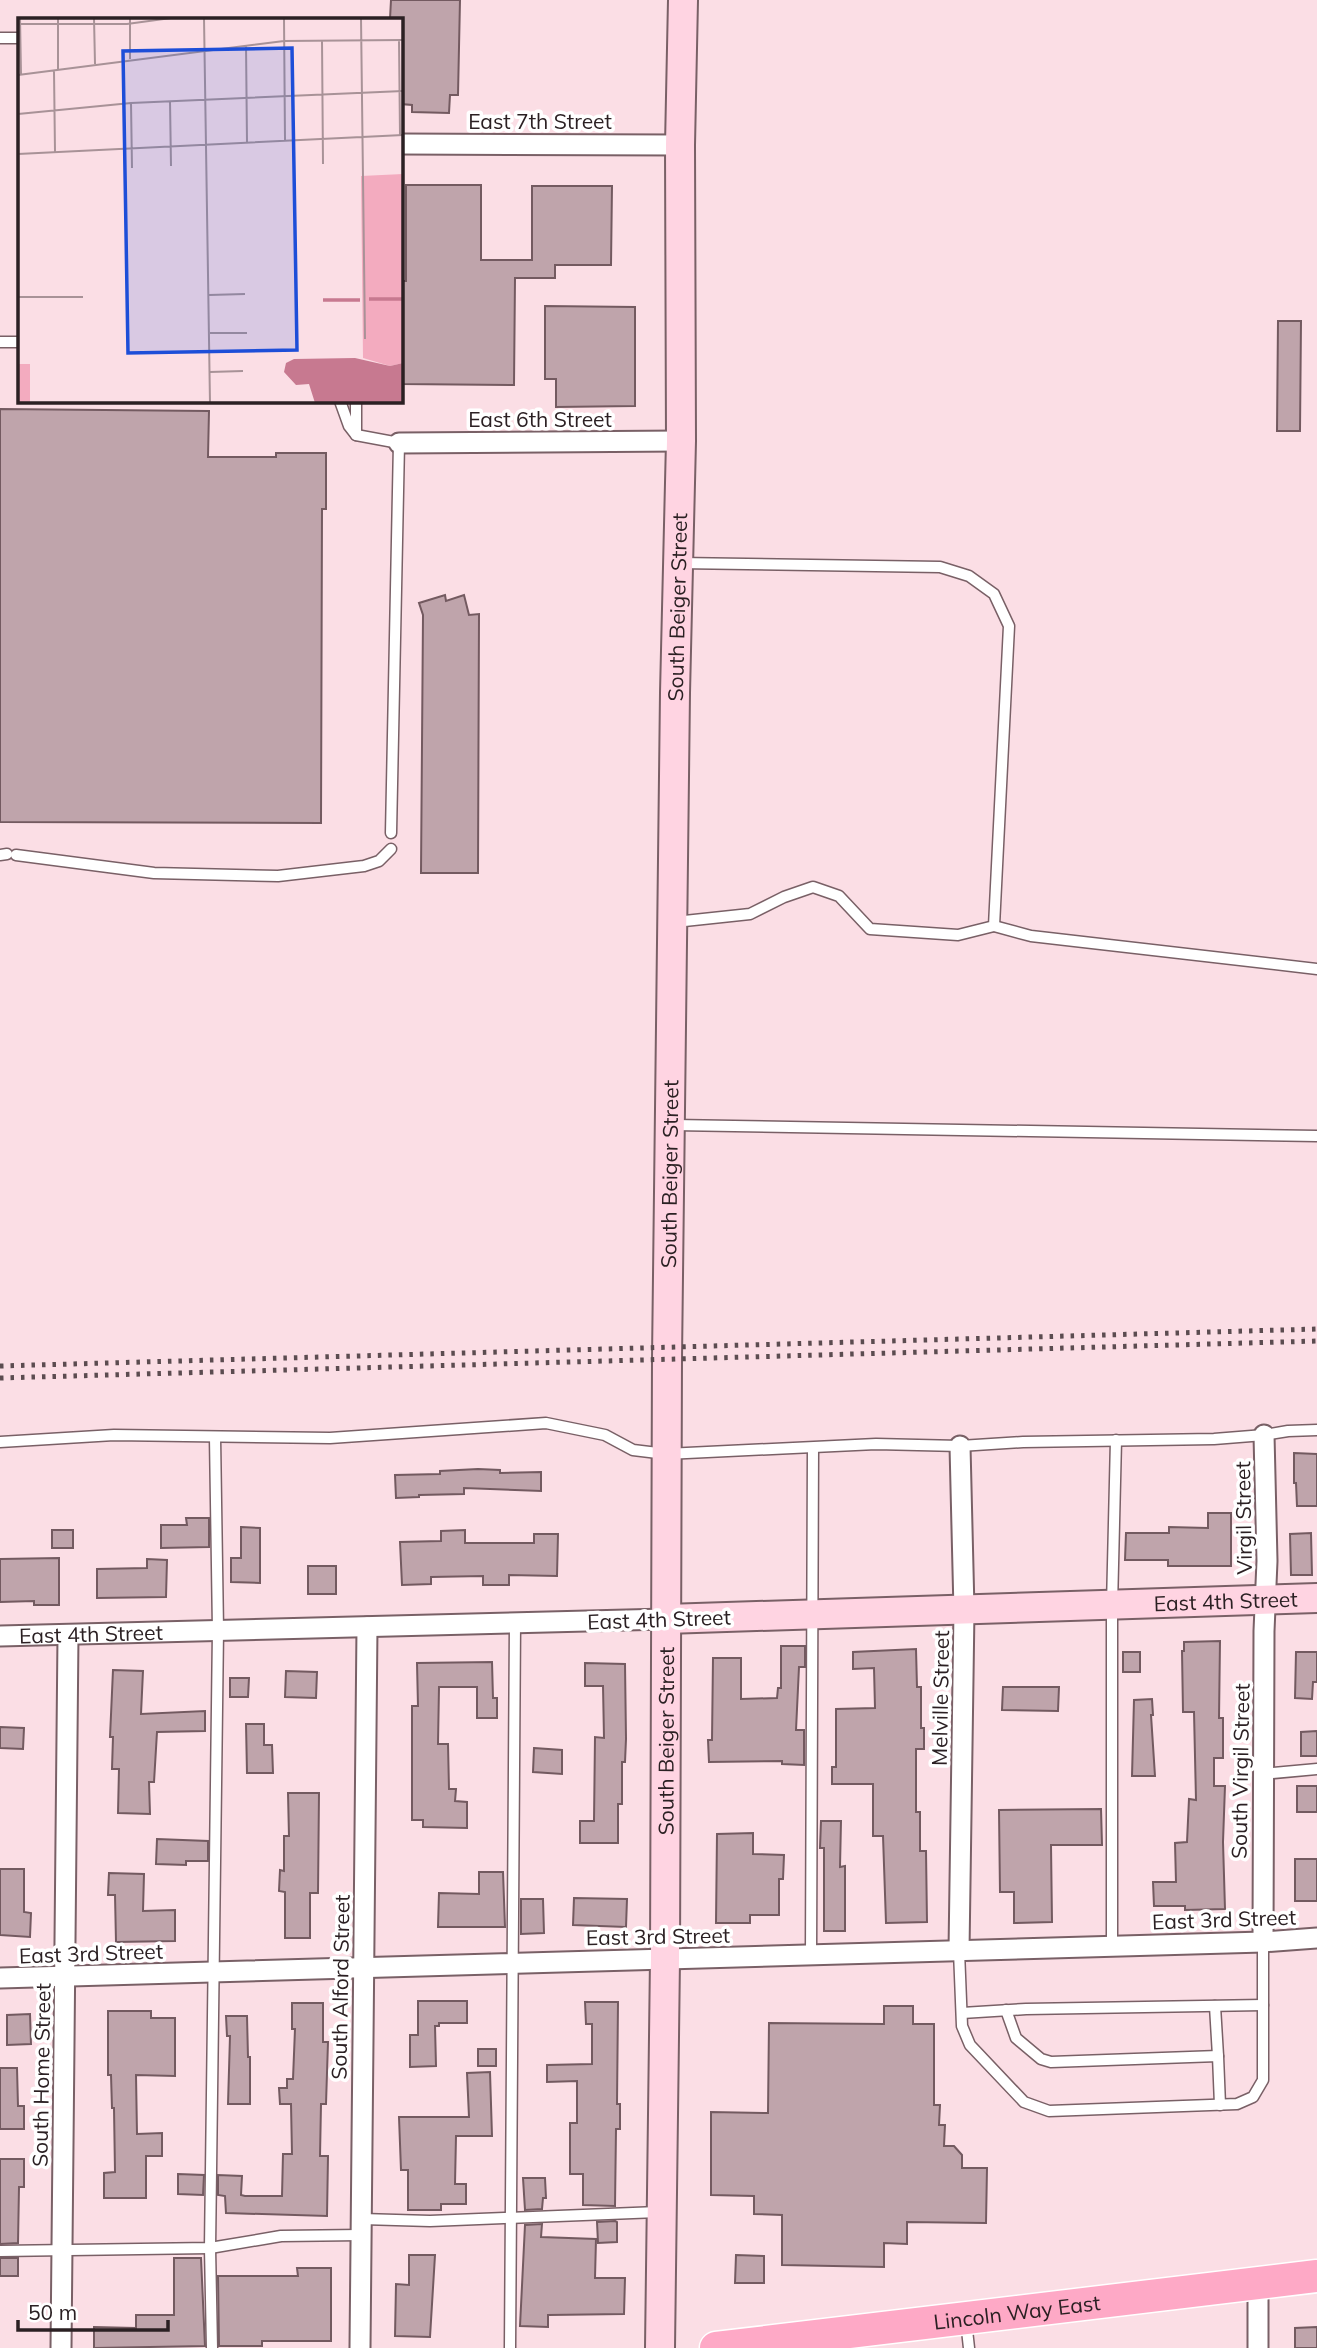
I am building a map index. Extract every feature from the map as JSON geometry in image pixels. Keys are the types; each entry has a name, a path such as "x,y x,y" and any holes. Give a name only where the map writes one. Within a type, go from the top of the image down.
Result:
{"main road":[{"name":"Lincoln Way East","path":"716,2348 967,2333 1258,2283 1317,2276"}],"street":[{"name":"South Beiger Street","path":"660,2348 665,1959 666,1454 681,441 680,145 683,0"},
{"name":"East 7th Street","path":"402,144 680,145"},
{"name":"East 6th Street","path":"399,443 681,441"},
{"name":"Virgil Street","path":"1265,1435 1266,1601"},
{"name":"Melville Street","path":"959,1951 964,1610 960,1446"},
{"name":"East 4th Street","path":"0,1636 666,1619 1317,1598"},
{"name":"South Virgil Street","path":"1263,1942 1266,1601"},
{"name":"South Alford Street","path":"360,2348 367,1627"},
{"name":"South Home Street","path":"61,2348 68,1635"},
{"name":"East 3rd Street","path":"0,1978 1263,1942 1317,1938"},
{"path":"1258,2283 1258,2348"}],"lane":[{"path":"0,38 18,38"},
{"path":"0,342 18,342"},
{"path":"340,402 348,426 356,435 399,443 391,833"},
{"path":"356,402 356,435"},
{"path":"678,563 940,567 969,576 994,594 1009,626 994,926"},
{"path":"8,855 154,873 278,876 365,866 379,861 391,849"},
{"path":"672,922 750,914 783,897 813,887 839,896 870,929 958,935 994,926 1031,936 1317,969"},
{"path":"670,1125 1317,1136"},
{"path":"0,1442 114,1435 330,1438 546,1423 605,1435 633,1450 666,1454 876,1444 960,1446 1214,1439 1317,1430"},
{"path":"212,2348 209,2248 218,1630 215,1437"},
{"path":"1112,1946 1112,1606 1116,1440"},
{"path":"811,1955 813,1448"},
{"path":"510,2348 515,1623"},
{"path":"1263,1774 1317,1769"},
{"path":"959,1951 962,2026 970,2045 1024,2102 1049,2111 1237,2104 1253,2096 1264,2080 1263,1942"},
{"path":"962,2013 1263,2005"},
{"path":"1215,2006 1220,2105"},
{"path":"1006,2010 1016,2038 1041,2059 1051,2062 1218,2056"},
{"path":"0,2251 209,2248 281,2236 430,2221 661,2211"}],"building":[{"path":"391,0 460,0 458,95 450,95 449,113 412,112 412,105 402,104 402,18 390,18"},
{"path":"406,185 481,185 481,260 532,260 532,186 612,186 611,265 555,265 555,278 515,278 514,385 402,384 402,281 406,281"},
{"path":"545,306 635,307 635,406 556,407 556,379 545,379"},
{"path":"1278,321 1301,321 1300,431 1277,431"},
{"path":"0,409 209,411 208,457 276,457 276,453 326,453 326,509 322,509 321,823 0,822"},
{"path":"445,595 446,601 464,595 469,615 479,614 478,873 421,873 423,615 419,603"},
{"path":"1294,1453 1317,1454 1317,1506 1297,1506"},
{"path":"500,1470 500,1473 541,1472 541,1491 464,1488 464,1494 396,1498 395,1475 440,1474 440,1471"},
{"path":"1208,1513 1231,1513 1231,1566 1168,1566 1168,1560 1125,1560 1126,1533 1169,1533 1169,1527 1208,1528"},
{"path":"186,1518 209,1518 209,1547 161,1548 161,1525 187,1525"},
{"path":"241,1527 260,1528 260,1583 231,1582 231,1558 241,1558"},
{"path":"52,1530 73,1530 73,1548 52,1548"},
{"path":"465,1530 465,1543 534,1543 534,1534 558,1534 557,1576 509,1575 509,1585 483,1585 483,1576 431,1577 431,1584 402,1585 400,1542 441,1541 441,1531"},
{"path":"1311,1533 1312,1575 1291,1575 1290,1534"},
{"path":"59,1558 59,1605 34,1605 34,1601 0,1602 0,1559"},
{"path":"147,1559 167,1560 166,1597 97,1598 97,1569 147,1568"},
{"path":"308,1566 336,1566 336,1594 308,1594"},
{"path":"1220,1641 1219,1718 1223,1718 1223,1758 1214,1758 1214,1786 1225,1786 1225,1909 1185,1910 1185,1906 1154,1906 1153,1882 1176,1882 1175,1843 1187,1842 1189,1799 1196,1800 1194,1712 1183,1712 1184,1642"},
{"path":"781,1646 805,1646 805,1667 799,1667 796,1730 804,1730 804,1765 782,1764 782,1761 709,1762 708,1740 712,1740 713,1658 741,1658 741,1699 777,1698 778,1688 781,1688"},
{"path":"916,1649 924,1749 916,1749 916,1812 920,1812 920,1851 926,1851 927,1922 886,1923 883,1836 873,1836 873,1784 832,1784 832,1767 836,1767 836,1709 875,1708 874,1668 853,1669 853,1652"},
{"path":"1123,1652 1140,1652 1140,1672 1123,1672"},
{"path":"1296,1652 1317,1652 1317,1682 1313,1682 1312,1699 1295,1698"},
{"path":"492,1662 493,1698 497,1698 497,1718 477,1718 477,1687 439,1687 438,1744 448,1744 449,1789 456,1789 455,1801 467,1802 467,1828 423,1827 423,1820 412,1820 412,1706 418,1706 417,1663"},
{"path":"585,1663 625,1664 626,1739 625,1762 622,1762 622,1804 618,1804 618,1843 580,1843 580,1821 594,1821 595,1737 604,1738 603,1686 585,1686"},
{"path":"113,1670 143,1671 141,1714 205,1711 205,1731 157,1732 154,1782 149,1782 150,1814 118,1813 119,1769 112,1769 113,1737 110,1737"},
{"path":"286,1671 317,1672 316,1698 285,1697"},
{"path":"230,1678 249,1678 248,1697 230,1697"},
{"path":"1003,1687 1059,1687 1058,1711 1002,1710"},
{"path":"1152,1699 1155,1776 1132,1776 1134,1700"},
{"path":"246,1724 264,1724 264,1745 272,1745 273,1773 247,1773"},
{"path":"0,1727 24,1728 23,1749 0,1748"},
{"path":"1317,1731 1317,1756 1301,1756 1301,1732"},
{"path":"534,1748 562,1750 562,1774 533,1772"},
{"path":"1297,1786 1317,1786 1317,1812 1297,1812"},
{"path":"288,1793 319,1793 318,1893 310,1893 310,1938 285,1938 285,1892 279,1891 280,1870 284,1871 284,1836 289,1836"},
{"path":"1101,1809 1102,1845 1051,1845 1052,1922 1014,1923 1014,1892 1000,1892 999,1810"},
{"path":"821,1821 841,1821 840,1867 845,1866 845,1931 824,1931 824,1848 820,1848"},
{"path":"753,1833 753,1854 784,1855 783,1879 779,1879 779,1915 750,1915 750,1923 716,1923 717,1834"},
{"path":"157,1839 208,1841 208,1861 186,1861 186,1865 156,1864"},
{"path":"1295,1859 1317,1859 1317,1901 1295,1901"},
{"path":"0,1869 24,1869 24,1912 31,1913 30,1937 0,1935"},
{"path":"479,1872 503,1872 505,1927 438,1927 439,1893 479,1894"},
{"path":"109,1873 144,1874 143,1911 175,1910 175,1941 116,1942 115,1895 108,1895"},
{"path":"574,1898 627,1899 626,1927 573,1925"},
{"path":"521,1899 543,1899 544,1933 521,1934"},
{"path":"418,2001 467,2001 467,2023 439,2023 439,2026 435,2026 436,2066 410,2067 410,2035 418,2035"},
{"path":"585,2002 618,2002 617,2104 620,2104 620,2129 616,2129 615,2206 583,2205 583,2174 570,2174 570,2123 577,2123 577,2081 547,2082 547,2065 592,2064 592,2024 586,2024"},
{"path":"292,2003 323,2003 323,2042 328,2042 326,2104 321,2104 320,2156 328,2156 327,2216 226,2213 225,2196 218,2195 218,2175 242,2176 241,2195 282,2196 283,2154 292,2154 291,2104 280,2104 279,2088 287,2088 287,2079 293,2079 295,2029 292,2029"},
{"path":"884,2006 913,2006 913,2024 934,2024 934,2105 940,2105 939,2125 945,2125 944,2146 954,2146 962,2155 962,2168 987,2168 986,2223 907,2222 907,2244 884,2243 884,2267 782,2265 782,2215 754,2214 754,2196 711,2195 711,2112 768,2113 769,2023 884,2024"},
{"path":"108,2011 151,2011 151,2018 175,2018 175,2076 136,2075 137,2134 162,2133 162,2156 146,2156 146,2198 104,2198 104,2173 115,2172 114,2108 111,2075 108,2075"},
{"path":"30,2014 31,2044 7,2045 7,2015"},
{"path":"226,2016 247,2016 250,2104 228,2104 230,2036 227,2036"},
{"path":"478,2049 496,2049 496,2066 478,2066"},
{"path":"0,2068 17,2068 18,2106 24,2106 24,2129 0,2129"},
{"path":"490,2072 492,2136 456,2136 455,2184 466,2184 466,2204 441,2204 441,2210 408,2210 408,2170 401,2170 399,2117 469,2117 467,2073"},
{"path":"0,2159 24,2159 24,2187 19,2187 18,2243 0,2244"},
{"path":"178,2174 204,2175 203,2195 178,2194"},
{"path":"523,2178 545,2178 546,2198 543,2198 542,2209 525,2210"},
{"path":"615,2221 617,2242 598,2243 597,2222"},
{"path":"542,2224 541,2237 596,2239 595,2278 625,2278 624,2314 548,2315 548,2327 520,2326 525,2225"},
{"path":"409,2255 435,2255 430,2337 395,2336 396,2284 409,2285"},
{"path":"736,2255 764,2256 764,2283 735,2283"},
{"path":"0,2258 18,2258 18,2276 0,2276"},
{"path":"174,2258 201,2258 205,2346 94,2348 94,2327 136,2328 136,2315 174,2315"},
{"path":"297,2268 331,2268 331,2341 262,2341 262,2346 219,2346 218,2276 298,2276"},
{"path":"1317,2327 1317,2348 1295,2348 1295,2328"}],"railway":[{"path":"0,1366 1317,1329"},
{"path":"0,1378 1317,1341"}]}
